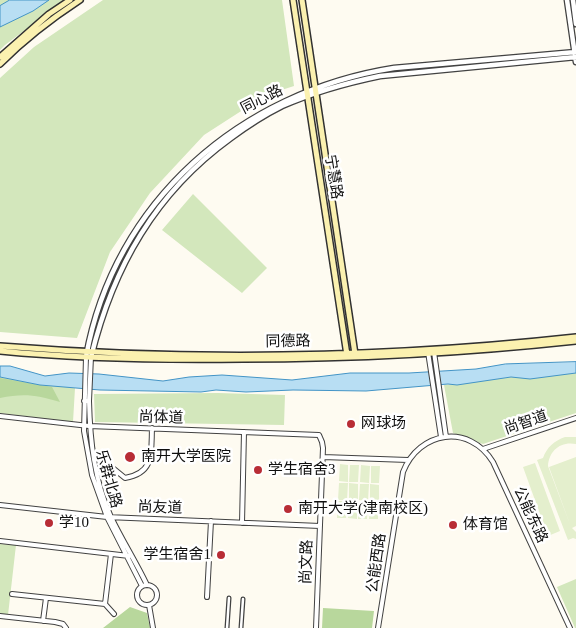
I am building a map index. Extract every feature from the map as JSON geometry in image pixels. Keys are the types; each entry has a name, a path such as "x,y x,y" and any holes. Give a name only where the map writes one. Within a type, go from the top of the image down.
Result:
{"main road":[{"path":"0,56 49,14 70,0"},
{"path":"0,64 37,30 80,0"},
{"name":"宁慧路","path":"293,0 347,356"},
{"name":"宁慧路","path":"302,0 355,355"},
{"name":"同德路","path":"431,352 576,337"},
{"name":"同德路","path":"0,351 221,356 347,356 576,341"},
{"name":"同德路","path":"0,346 89,354"}],"street":[{"path":"567,0 576,56"},
{"path":"573,0 576,24"},
{"name":"同心路","path":"89,354 98,314 116,269 147,214 162,194 201,154 239,126 273,107 315,90 356,80 395,74 576,56"},
{"path":"431,352 436,368 446,436 469,440 484,449"},
{"path":"431,352 433,388 441,437"},
{"name":"乐群北路","path":"89,354 86,401 87,426 95,474 109,517 127,556 144,586"},
{"path":"0,416 0,423"},
{"name":"尚体道","path":"0,416 87,426 315,434 321,438"},
{"name":"尚智道","path":"484,449 576,418"},
{"path":"95,474 114,469 126,478 147,468 150,459 152,428"},
{"path":"242,522 244,432"},
{"name":"公能西路","path":"378,628 400,484 408,460 425,443 446,436"},
{"name":"尚文路","path":"316,628 321,438"},
{"name":"公能东路","path":"484,449 493,462 570,628"},
{"path":"322,457 408,460"},
{"name":"尚友道","path":"0,505 109,517 320,526"},
{"name":"乐群北路","path":"109,517 133,557 144,586"},
{"path":"207,597 210,521"},
{"path":"0,541 133,557"},
{"path":"105,604 111,554"},
{"path":"144,586 155,589 157,595 154,602 149,605 141,603 137,599 138,590 144,586"},
{"path":"12,594 105,604 114,614"},
{"path":"43,621 46,598"},
{"path":"228,628 229,598"},
{"path":"242,628 243,599"},
{"path":"149,605 153,628"},
{"path":"0,616 55,622 63,624 66,628"}],"green space":[{"path":"0,0 65,0 0,50"},
{"path":"103,0 282,0 294,86 266,95 204,135 150,193 110,252 77,338 0,332 0,78 34,47"},
{"path":"193,194 267,268 242,293 162,230"},
{"path":"576,369 576,413 483,444 453,433 444,385"},
{"path":"0,377 75,388 73,422 0,413"},
{"path":"0,378 52,387 60,402 30,396 0,398"},
{"path":"218,393 285,395 284,425 95,422 94,394"},
{"path":"565,437 576,437 576,444 565,444 556,448 548,466 571,527 549,467 576,457 576,526 572,528 576,532 576,539 568,540 537,460 543,458 557,440"},
{"path":"535,463 560,531 548,536 523,467"},
{"path":"340,464 348,465 348,482 339,481"},
{"path":"350,465 359,465 358,482 349,482"},
{"path":"361,465 370,466 369,483 360,482"},
{"path":"371,466 380,466 379,483 371,483"},
{"path":"339,483 348,483 347,500 338,500"},
{"path":"349,483 358,484 358,500 349,500"},
{"path":"360,484 369,484 368,501 359,500"},
{"path":"370,484 379,485 379,501 370,501"},
{"path":"338,501 347,501 346,518 337,518"},
{"path":"348,502 357,502 357,519 348,518"},
{"path":"359,502 368,502 367,519 358,519"},
{"path":"370,502 378,503 378,519 369,519"},
{"path":"0,544 16,545 8,615 0,614"},
{"path":"576,579 576,628 575,628 557,587"},
{"path":"130,607 147,613 150,628 103,628"},
{"path":"323,608 374,611 372,628 322,628"}],"water":[{"path":"10,0 49,0 33,11 0,27 0,6"},
{"path":"576,362 576,373 530,379 511,377 457,385 448,384 366,391 293,390 246,392 216,390 201,392 100,390 40,385 0,377 0,366 10,366 45,376 69,373 99,374 163,381 222,375 292,380 350,373 409,373 476,369 505,364"}],"place":[{"name":"网球场","path":"351,424"},
{"name":"南开大学医院","path":"130,457"},
{"name":"学生宿舍3","path":"258,470"},
{"name":"南开大学(津南校区)","path":"288,509"},
{"name":"学10","path":"49,523"},
{"name":"体育馆","path":"453,525"},
{"name":"学生宿舍1","path":"221,555"}]}
